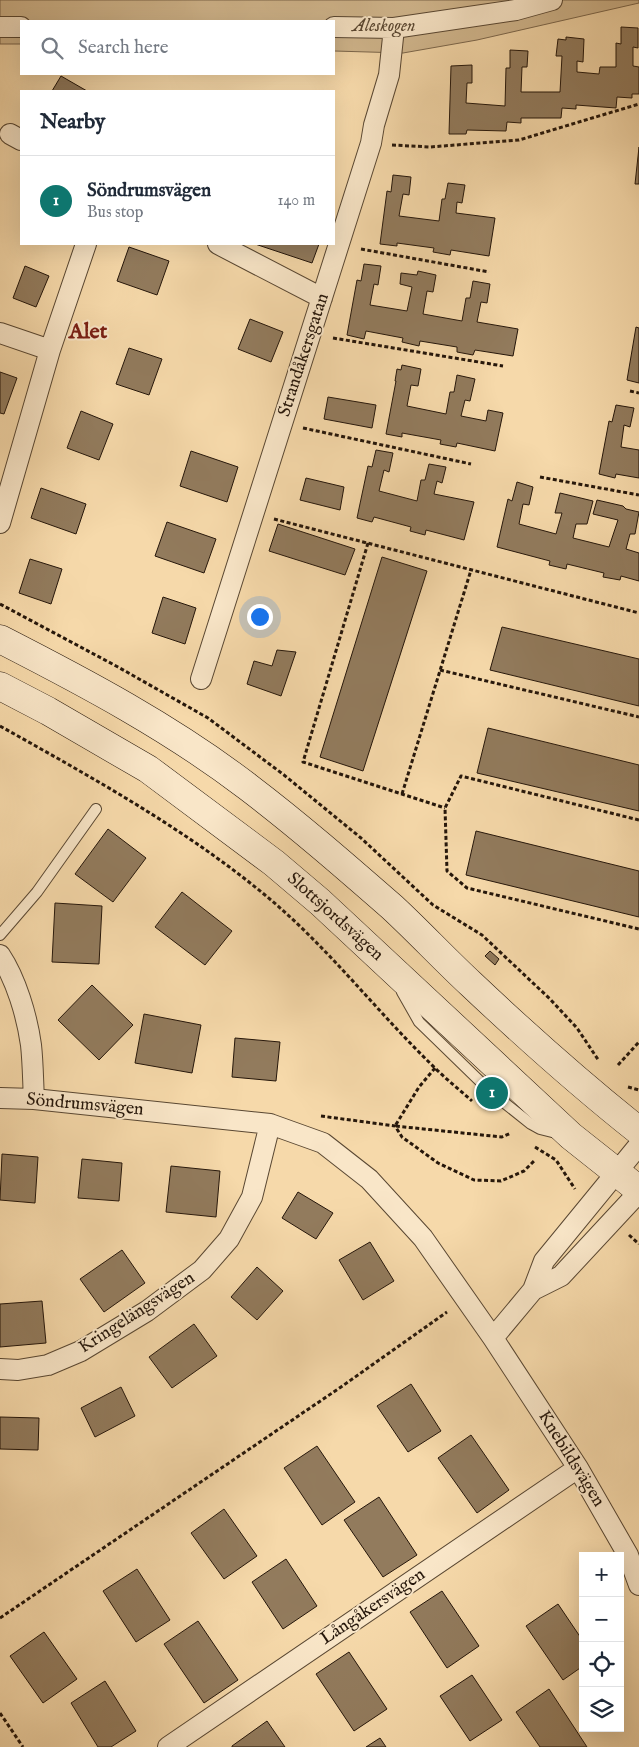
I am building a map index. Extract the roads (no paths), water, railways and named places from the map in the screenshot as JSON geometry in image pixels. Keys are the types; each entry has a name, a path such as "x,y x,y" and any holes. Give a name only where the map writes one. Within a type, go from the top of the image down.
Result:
{"main road":[{"path":"0,639 112,698 180,739 248,786 323,847 393,908 471,984 546,1053 639,1132"},
{"name":"Slottsjordsvägen","path":"0,686 48,711 148,769 274,863 320,902 571,1136 639,1191"}],"street":[{"path":"335,28 394,28 516,10 552,0"},
{"path":"0,27 20,27"},
{"name":"Strandåkersgatan","path":"201,679 371,143 389,75 394,28"},
{"path":"0,523 50,350 86,245"},
{"path":"220,245 322,298"},
{"path":"0,333 50,350"},
{"path":"0,955 8,967 31,1044 34,1100"},
{"name":"Söndrumsvägen","path":"0,1098 270,1124 323,1143 369,1179 423,1238 493,1338"},
{"name":"Kringelängsvägen","path":"0,1369 18,1370 48,1365 81,1351 147,1311 202,1270 229,1239 252,1198 270,1124"},
{"path":"493,1338 533,1290 544,1261 639,1145"},
{"path":"533,1290 561,1276 639,1191"},
{"name":"Knebildsvägen","path":"493,1338 578,1468 628,1555 639,1585"},
{"name":"Långåkersvägen","path":"168,1747 578,1468"}],"lane":[{"path":"0,935 37,892 96,809"}],"place":[{"name":"Söndrumsvägen","path":"492,1093"}],"district":[{"name":"Alet","path":"88,332"}],"park label":[{"name":"Aleskogen","path":"384,26"}]}
